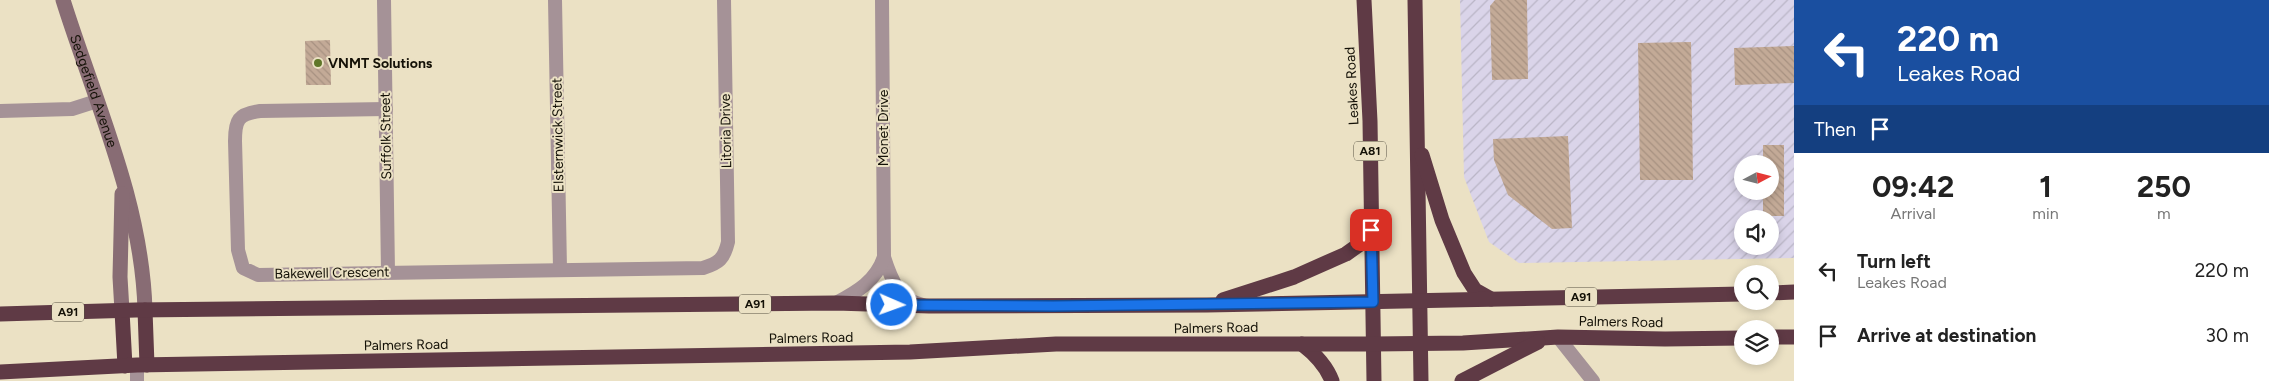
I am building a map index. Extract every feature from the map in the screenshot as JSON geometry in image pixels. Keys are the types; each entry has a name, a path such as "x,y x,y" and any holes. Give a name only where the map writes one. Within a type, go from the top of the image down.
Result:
{"highway":[{"name":"Leakes Road","path":"1364,0 1370,121 1374,381"},
{"path":"1415,0 1421,381"},
{"path":"1417,139 1442,220 1464,273 1475,290 1492,299"},
{"path":"1207,305 1294,277 1346,254 1363,242 1371,224"},
{"path":"1779,293 1794,292"},
{"name":"Palmers Road","path":"0,314 145,310 836,303 929,306 1207,305 1734,294"},
{"path":"136,366 145,310"},
{"path":"122,311 136,366"},
{"path":"1779,337 1794,337"},
{"path":"1462,381 1552,338"},
{"name":"Palmers Road","path":"0,372 136,366 890,352 1056,344 1420,344 1552,338 1734,338"},
{"path":"1302,344 1314,353 1326,368 1332,381"}],"street":[{"name":"Sedgefield Avenue","path":"63,0 107,125 136,224 141,254 145,310"},
{"name":"Suffolk Street","path":"384,0 388,272"},
{"name":"Elsternwick Street","path":"555,0 560,269"},
{"name":"Litoria Drive","path":"722,260 726,254 728,242 724,0"},
{"name":"Monet Drive","path":"882,0 884,257 899,292 912,303 929,306"},
{"path":"0,111 72,109 97,101"},
{"name":"Bakewell Crescent","path":"386,110 250,112 240,117 235,126 235,134 238,250 243,268 258,275 702,268 722,260"},
{"name":"Sedgefield Avenue","path":"122,311 120,276 123,183"},
{"path":"836,303 866,285 879,270 884,257"},
{"path":"1552,338 1593,381"},
{"path":"136,366 137,381"}],"shaded area":[{"path":"1460,0 1794,0 1794,258 1519,263 1489,242 1464,177"}],"building":[{"path":"1495,0 1527,0 1528,79 1492,80 1490,6"},
{"name":"VNMT Solutions","path":"330,40 331,85 306,85 305,41"},
{"path":"1691,42 1693,180 1640,180 1638,43"},
{"path":"1794,46 1794,83 1735,85 1734,48"},
{"path":"1568,136 1572,228 1552,229 1508,195 1494,160 1493,139"},
{"path":"1763,145 1784,145 1784,216 1779,216 1779,210 1763,210 1763,200 1779,200 1779,155 1763,155"}],"place":[{"name":"VNMT Solutions","path":"318,63"}],"route":[{"path":"892,305 1053,306 1373,302 1371,230"}]}
